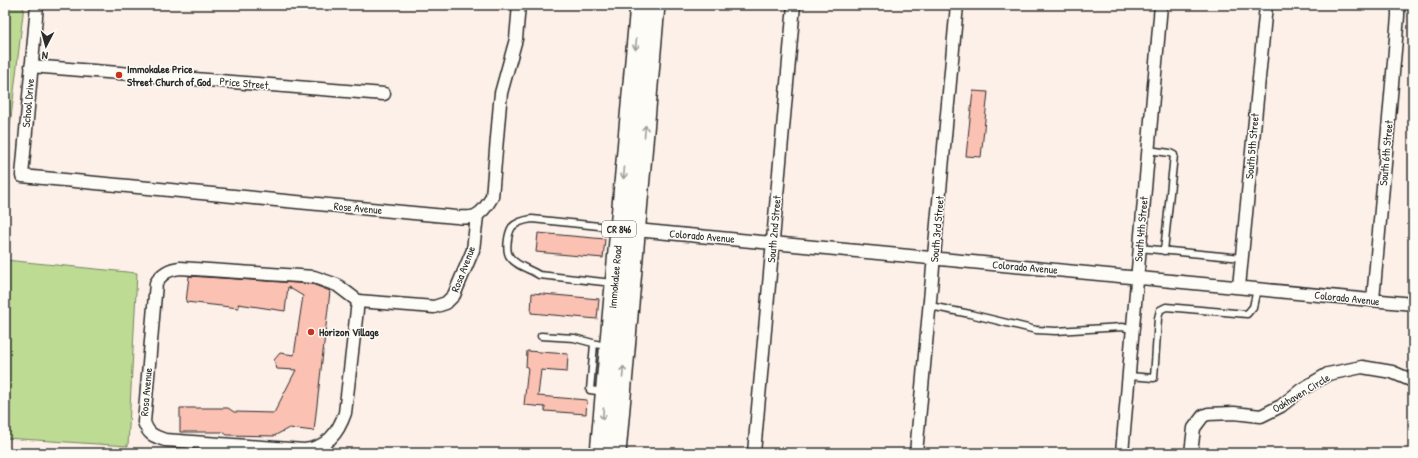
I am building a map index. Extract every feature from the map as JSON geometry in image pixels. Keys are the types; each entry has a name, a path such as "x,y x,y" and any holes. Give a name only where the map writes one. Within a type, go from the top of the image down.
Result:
{"main road":[{"name":"Immokalee Road","path":"616,453 640,5"},
{"name":"Immokalee Road","path":"600,453 605,392 602,346 628,229 655,5"}],"street":[{"name":"School Drive","path":"22,176 37,5"},
{"path":"477,216 485,209 492,197 500,103 516,39 519,5"},
{"name":"South 2nd Street","path":"754,453 794,5"},
{"name":"South 3rd Street","path":"916,453 957,5"},
{"name":"South 4th Street","path":"1122,453 1161,5"},
{"name":"South 5th Street","path":"1239,287 1266,5"},
{"name":"South 6th Street","path":"1373,300 1398,5"},
{"name":"Price Street","path":"31,66 384,94"},
{"name":"Rose Avenue","path":"22,176 446,216 477,216"},
{"name":"Rosa Avenue","path":"358,301 346,413 340,428 329,441 313,450 304,450 165,440 157,438 147,430 144,422 156,283 159,277 165,272 180,268 314,277 337,285 358,301 434,307 446,304 454,295 473,250 477,216"},
{"name":"Colorado Avenue","path":"628,229 1413,304"},
{"name":"Oakhaven Circle","path":"1191,453 1194,428 1203,416 1208,414 1234,414 1261,416 1281,406 1301,390 1328,374 1362,367 1392,372 1413,381"}],"lane":[{"path":"1148,150 1174,154 1164,251"},
{"path":"615,283 539,275 518,264 510,257 507,251 508,240 512,227 522,220 532,218 628,229"},
{"path":"1139,248 1242,258"},
{"path":"1128,376 1154,378 1158,318 1160,310 1166,307 1247,314 1253,307 1257,289"},
{"path":"930,306 1036,330 1056,331 1122,327 1132,328"},
{"path":"541,336 574,338 602,346"}],"green space":[{"path":"5,5 24,5 5,170"},
{"path":"5,260 137,273 128,446 5,438"}],"building":[{"path":"973,91 988,92 981,157 966,156"},
{"path":"538,233 605,239 603,258 536,252"},
{"name":"Horizon Village","path":"189,276 312,284 330,291 314,431 289,428 274,436 227,435 223,432 180,432 180,408 228,408 234,412 274,413 296,370 277,369 274,360 280,353 294,355 303,296 288,287 285,311 238,304 239,308 186,302"},
{"path":"532,293 599,299 597,319 531,313"},
{"path":"527,351 568,354 567,372 541,370 538,396 587,400 586,414 545,411 545,407 524,405 528,367 526,367"}],"place":[{"name":"Immokalee Price Street Church of God","path":"119,75"},
{"name":"Horizon Village","path":"311,332"}]}
